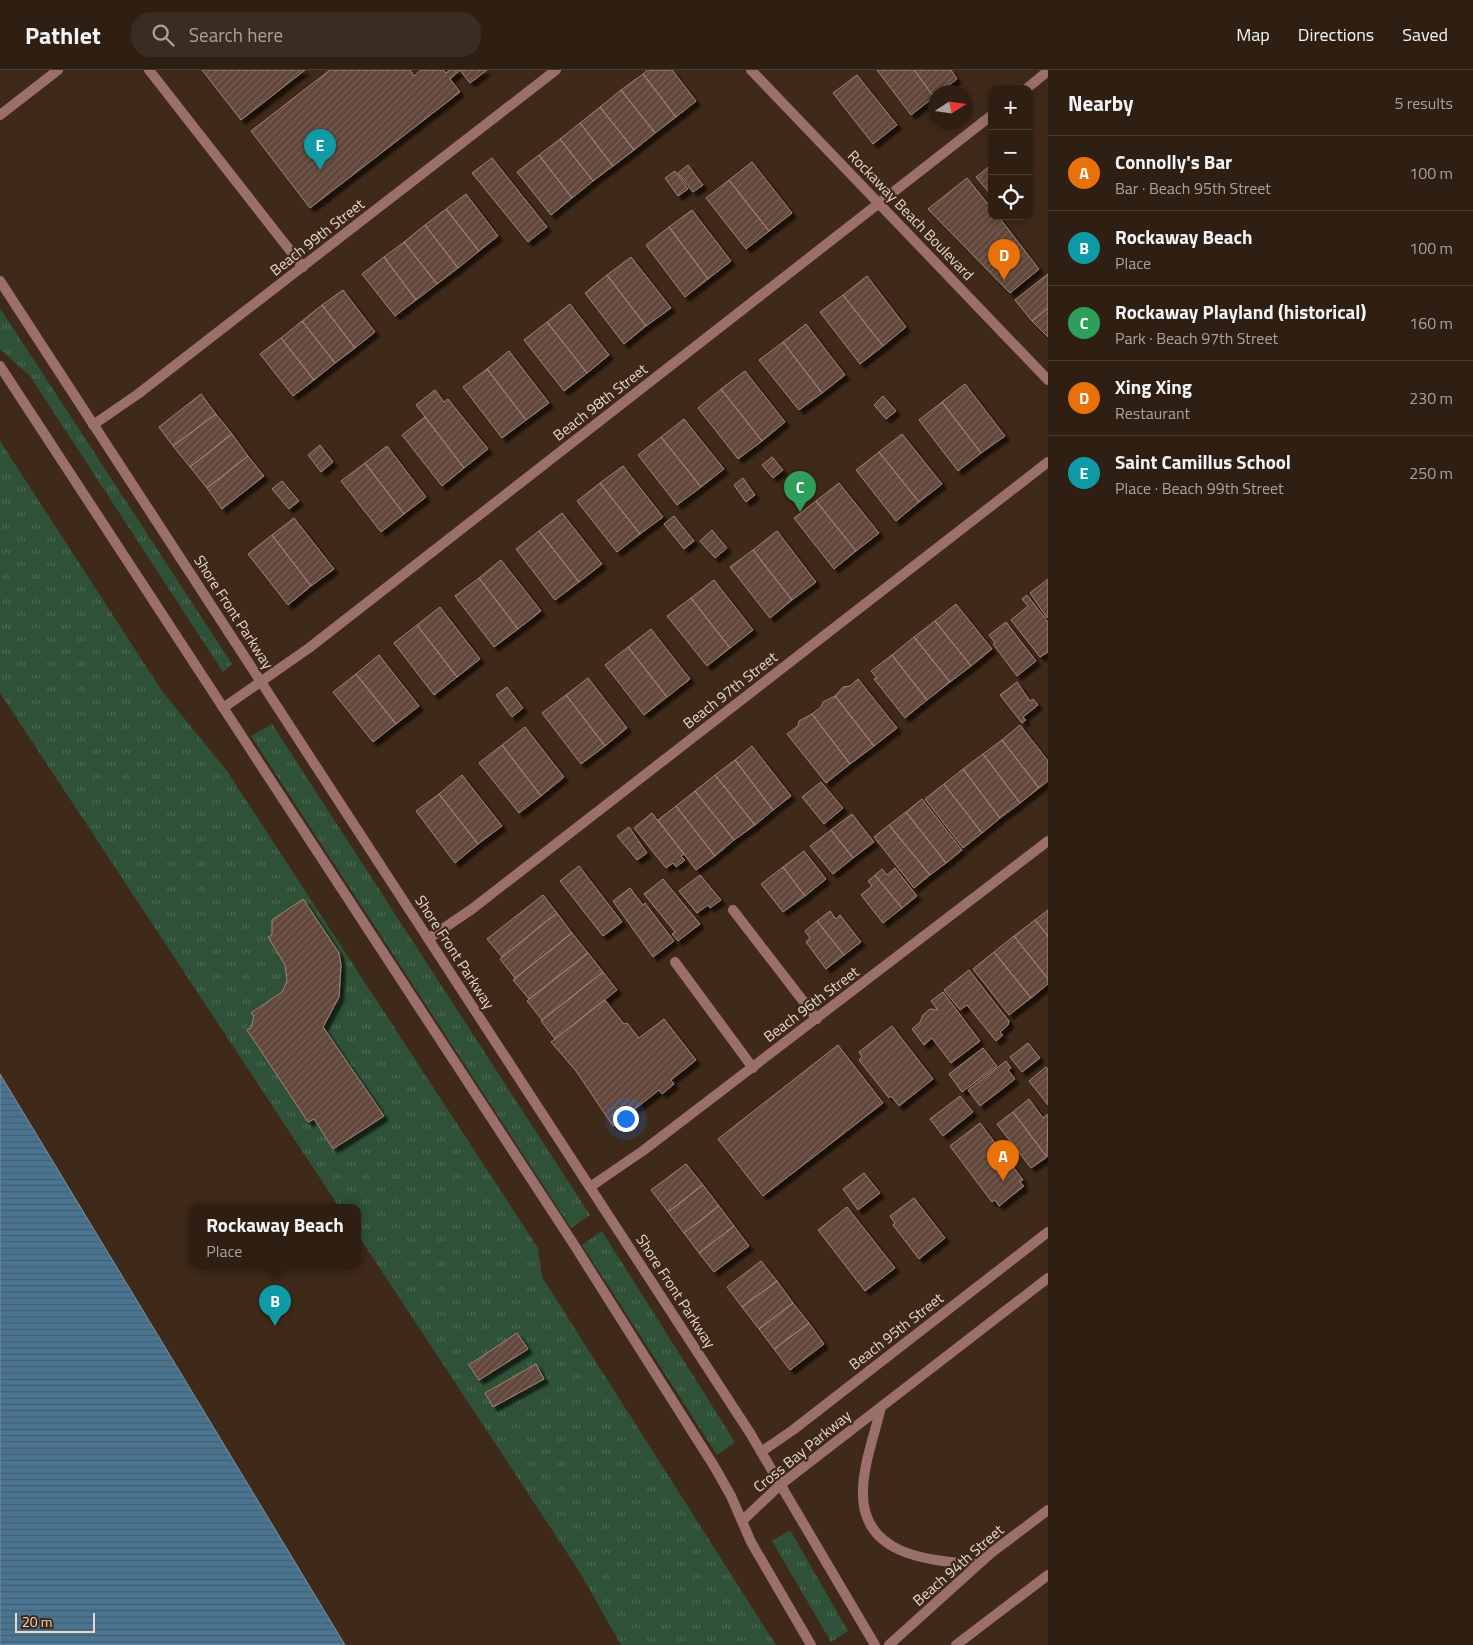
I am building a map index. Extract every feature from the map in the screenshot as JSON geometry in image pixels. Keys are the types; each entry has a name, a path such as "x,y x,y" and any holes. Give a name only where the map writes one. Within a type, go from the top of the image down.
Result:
{"street":[{"path":"0,115 58,70"},
{"path":"150,70 303,267"},
{"name":"Beach 99th Street","path":"93,425 138,394 556,70"},
{"name":"Rockaway Beach Boulevard","path":"751,70 1048,380"},
{"path":"1031,85 1048,71"},
{"name":"Beach 98th Street","path":"223,708 310,648 988,118"},
{"name":"Shore Front Parkway","path":"0,281 761,1452 875,1645"},
{"path":"0,366 589,1269 724,1482 751,1542 811,1645"},
{"name":"Beach 97th Street","path":"428,939 480,903 1048,462"},
{"name":"Beach 96th Street","path":"590,1187 644,1150 753,1068 1048,841"},
{"path":"733,910 817,1019"},
{"path":"675,962 753,1068"},
{"name":"Beach 95th Street","path":"761,1452 793,1430 1048,1232"},
{"path":"978,1564 928,1560 907,1554 889,1543 874,1528 865,1507 863,1487 881,1407 1048,1278"},
{"name":"Cross Bay Parkway","path":"742,1521 780,1486 881,1407"},
{"name":"Beach 94th Street","path":"889,1645 978,1564 1048,1510"},
{"path":"956,1645 1048,1575"}],"green space":[{"path":"0,308 232,664 223,672 30,376 0,349"},
{"path":"0,441 162,691 227,771 538,1248 542,1277 776,1645 621,1645 579,1571 361,1240 361,1204 337,1204 0,693"},
{"path":"272,724 590,1215 571,1228 251,736"},
{"path":"602,1231 735,1442 717,1455 582,1245"},
{"path":"790,1530 848,1631 831,1642 772,1541"}],"water":[{"path":"0,1074 345,1645 0,1645"}],"building":[{"path":"202,70 305,70 241,120"},
{"path":"330,70 410,70 414,76 421,70 443,70 446,73 450,70 460,70 450,79 460,92 310,208 251,131"},
{"path":"460,70 487,70 470,83"},
{"path":"647,70 672,70 696,101 676,117 643,74"},
{"path":"877,70 914,70 928,89 928,102 911,115"},
{"path":"914,70 951,70 957,79 949,85 928,85 928,89"},
{"path":"643,74 676,117 655,133 621,90"},
{"path":"857,75 897,125 873,144 833,93"},
{"path":"621,90 655,133 634,150 600,107"},
{"path":"600,107 634,150 613,166 580,123"},
{"path":"580,123 613,166 593,181 560,139"},
{"path":"560,139 593,181 572,198 539,155"},
{"path":"539,155 572,198 551,215 517,172"},
{"path":"492,158 547,227 528,242 472,173"},
{"path":"752,162 792,213 769,231 729,180"},
{"path":"688,165 703,185 693,192 678,173"},
{"path":"988,167 988,191 976,177"},
{"path":"675,171 688,189 678,196 665,178"},
{"path":"967,178 988,204 988,220 1001,220 1039,269 1010,293 928,209"},
{"path":"729,180 769,231 746,249 706,198"},
{"path":"466,194 498,236 479,251 446,209"},
{"path":"446,209 479,251 458,268 425,225"},
{"path":"692,210 731,261 708,279 669,227"},
{"path":"425,225 458,268 437,284 404,242"},
{"path":"669,227 708,279 685,297 646,245"},
{"path":"404,242 437,284 416,300 384,257"},
{"path":"384,257 416,300 395,316 362,274"},
{"path":"631,257 671,308 646,326 607,275"},
{"path":"1048,274 1048,308 1032,321 1015,300"},
{"path":"607,275 646,326 624,344 585,293"},
{"path":"867,276 906,327 883,346 843,295"},
{"path":"343,290 375,332 355,348 322,305"},
{"path":"843,295 883,346 860,364 820,312"},
{"path":"570,304 609,355 587,373 547,322"},
{"path":"322,305 355,348 335,363 302,321"},
{"path":"1048,308 1048,337 1032,321"},
{"path":"302,321 335,363 314,380 281,338"},
{"path":"547,322 587,373 564,391 524,340"},
{"path":"806,324 845,375 822,393 783,342"},
{"path":"281,338 314,380 293,396 260,354"},
{"path":"783,342 822,393 799,410 759,360"},
{"path":"509,351 549,403 526,420 487,369"},
{"path":"487,369 526,420 502,438 463,387"},
{"path":"745,371 785,422 762,441 721,389"},
{"path":"965,384 1005,436 981,453 942,402"},
{"path":"721,389 762,441 738,459 698,408"},
{"path":"435,390 444,402 448,399 488,449 464,468 416,405"},
{"path":"201,394 216,414 173,446 159,427"},
{"path":"883,396 896,411 886,419 874,405"},
{"path":"942,402 981,453 958,471 919,420"},
{"path":"216,414 232,434 190,467 173,446"},
{"path":"425,417 464,468 442,486 402,435"},
{"path":"684,419 724,469 701,487 661,437"},
{"path":"232,434 248,456 207,488 190,467"},
{"path":"902,434 942,484 919,502 879,452"},
{"path":"661,437 701,487 677,505 638,455"},
{"path":"320,445 333,462 321,472 308,455"},
{"path":"387,446 426,497 404,514 365,463"},
{"path":"879,452 919,502 896,521 856,470"},
{"path":"248,456 264,476 222,509 207,488"},
{"path":"772,457 783,470 773,478 762,465"},
{"path":"365,463 404,514 381,532 341,481"},
{"path":"623,466 663,517 640,534 600,483"},
{"path":"743,478 755,495 746,502 734,485"},
{"path":"282,481 299,501 289,509 272,489"},
{"path":"600,483 640,534 617,552 577,501"},
{"path":"839,483 879,533 856,551 816,501"},
{"path":"816,501 856,551 834,569 794,518"},
{"path":"562,513 602,564 579,582 539,531"},
{"path":"674,516 694,541 684,549 664,524"},
{"path":"294,518 334,569 311,586 272,535"},
{"path":"712,530 727,548 715,558 700,541"},
{"path":"539,531 579,582 555,600 516,549"},
{"path":"777,531 816,582 792,600 753,550"},
{"path":"272,535 311,586 288,605 248,554"},
{"path":"753,550 792,600 770,618 730,567"},
{"path":"501,560 541,611 518,629 479,578"},
{"path":"479,578 518,629 494,647 455,596"},
{"path":"1048,579 1048,617 1047,618 1030,593"},
{"path":"714,580 753,630 730,648 691,598"},
{"path":"1027,595 1048,622 1048,652 1040,657 1011,620 1028,606 1022,599"},
{"path":"691,598 730,648 707,666 667,616"},
{"path":"956,604 992,649 971,666 935,621"},
{"path":"440,607 480,659 457,677 417,625"},
{"path":"935,621 971,666 950,682 914,637"},
{"path":"1006,622 1036,661 1017,676 993,644 995,643 989,635"},
{"path":"417,625 457,677 434,695 394,643"},
{"path":"651,629 690,679 667,697 628,647"},
{"path":"914,637 950,682 927,700 892,655"},
{"path":"628,647 667,697 644,715 605,665"},
{"path":"379,655 419,706 396,724 356,674"},
{"path":"892,655 927,700 905,718 874,679 877,678 871,671"},
{"path":"356,674 396,724 373,742 333,692"},
{"path":"588,678 627,728 605,746 566,695"},
{"path":"858,679 897,728 874,746 835,696 843,687 850,686"},
{"path":"1017,682 1030,701 1033,699 1038,705 1023,717 1026,720 1022,723 1000,695"},
{"path":"507,687 523,708 512,717 496,695"},
{"path":"566,695 605,746 581,764 542,713"},
{"path":"835,696 874,746 850,764 812,714 821,707 823,702"},
{"path":"812,714 850,764 826,783 787,734 798,726 799,721"},
{"path":"1020,725 1048,761 1048,781 1039,788 1002,740"},
{"path":"525,727 564,777 541,796 502,745"},
{"path":"1002,740 1039,788 1020,803 983,754"},
{"path":"502,745 541,796 519,813 479,763"},
{"path":"752,746 791,796 773,810 735,760"},
{"path":"983,754 1020,803 1000,818 963,769"},
{"path":"735,760 773,810 755,825 715,775"},
{"path":"963,769 1000,818 982,833 944,784"},
{"path":"462,775 502,826 478,844 439,794"},
{"path":"715,775 755,825 734,840 695,791"},
{"path":"821,782 843,808 824,824 802,797"},
{"path":"944,784 982,833 963,848 925,799"},
{"path":"695,791 734,840 715,856 676,806"},
{"path":"439,794 478,844 455,863 416,811"},
{"path":"922,799 962,850 946,863 906,812"},
{"path":"676,806 715,856 696,870 658,820"},
{"path":"906,812 946,863 930,875 889,825"},
{"path":"652,813 684,854 681,856 685,860 676,867 673,863 666,868 634,828"},
{"path":"852,814 874,842 853,858 831,830"},
{"path":"889,825 930,875 914,888 874,837"},
{"path":"629,827 647,853 637,860 617,836"},
{"path":"831,830 853,858 833,874 810,846"},
{"path":"804,851 826,879 805,896 783,867"},
{"path":"579,866 622,922 603,936 560,881"},
{"path":"783,867 805,896 783,912 761,884"},
{"path":"895,868 917,896 902,908 875,875 882,869 887,875"},
{"path":"700,875 721,900 710,908 708,905 697,913 679,891"},
{"path":"875,875 902,908 883,923 861,895 872,886 868,881"},
{"path":"663,879 700,924 678,941 672,934 675,932 644,894"},
{"path":"630,888 643,905 645,903 674,941 653,957 613,901"},
{"path":"543,895 557,913 502,957 487,939"},
{"path":"303,899 339,953 341,965 339,997 323,1027 384,1116 333,1149 314,1119 308,1122 247,1030 251,1028 254,1016 251,1013 282,992 287,981 285,965 268,937 272,935 272,920"},
{"path":"1048,910 1048,936 1035,920"},
{"path":"830,911 836,919 840,915 861,942 844,955 817,921"},
{"path":"557,913 572,933 515,978 500,959"},
{"path":"1035,920 1048,936 1048,979 1014,936"},
{"path":"817,921 844,955 826,969 806,942 810,938 805,931"},
{"path":"572,933 588,953 529,999 513,980"},
{"path":"1014,936 1048,979 1048,984 1031,998 994,952"},
{"path":"994,952 1031,998 1009,1015 973,969"},
{"path":"588,953 603,972 542,1020 527,1001"},
{"path":"969,970 1009,1021 1008,1025 1000,1032 1003,1035 996,1041 967,1005 960,1010 944,990"},
{"path":"603,972 617,990 555,1039 541,1021"},
{"path":"943,992 980,1041 951,1063 932,1038 924,1045 912,1029 930,1009 938,1010 931,1001"},
{"path":"605,1000 624,1024 627,1023 639,1038 664,1019 696,1060 671,1080 674,1084 662,1094 659,1090 613,1126 576,1071 551,1042"},
{"path":"892,1026 933,1079 899,1106 891,1096 889,1098 859,1060 862,1057 859,1052"},
{"path":"1028,1043 1040,1058 1022,1072 1010,1057"},
{"path":"838,1045 883,1103 763,1196 718,1139"},
{"path":"983,1048 997,1066 962,1092 949,1074"},
{"path":"1006,1061 1011,1068 1008,1070 1015,1079 980,1106 968,1090"},
{"path":"1046,1067 1048,1069 1048,1105 1029,1081"},
{"path":"960,1096 973,1112 943,1136 930,1119"},
{"path":"1029,1099 1043,1118 1048,1114 1047,1157 1013,1112"},
{"path":"1013,1112 1047,1157 1031,1168 997,1124"},
{"path":"980,1123 1023,1180 1020,1182 1024,1186 999,1206 995,1200 992,1202 950,1146"},
{"path":"686,1164 703,1185 668,1212 651,1190"},
{"path":"864,1173 880,1193 858,1210 843,1189"},
{"path":"703,1185 719,1206 684,1233 668,1212"},
{"path":"914,1198 945,1238 919,1259 893,1225 895,1223 890,1216"},
{"path":"719,1206 734,1226 699,1253 684,1233"},
{"path":"847,1207 895,1268 865,1291 818,1230"},
{"path":"734,1226 749,1246 714,1272 699,1253"},
{"path":"761,1261 777,1281 742,1307 727,1287"},
{"path":"777,1281 793,1303 759,1329 742,1307"},
{"path":"793,1303 809,1323 774,1349 759,1329"},
{"path":"809,1323 824,1344 790,1370 774,1349"},
{"path":"517,1333 528,1349 479,1380 469,1365"},
{"path":"536,1364 544,1379 493,1407 485,1393"}],"place":[{"name":"Saint Camillus School","path":"320,170"},
{"name":"Xing Xing","path":"1004,280"},
{"name":"Rockaway Playland (historical)","path":"800,512"},
{"name":"Connolly's Bar","path":"1003,1181"},
{"name":"Rockaway Beach","path":"275,1326"}]}
